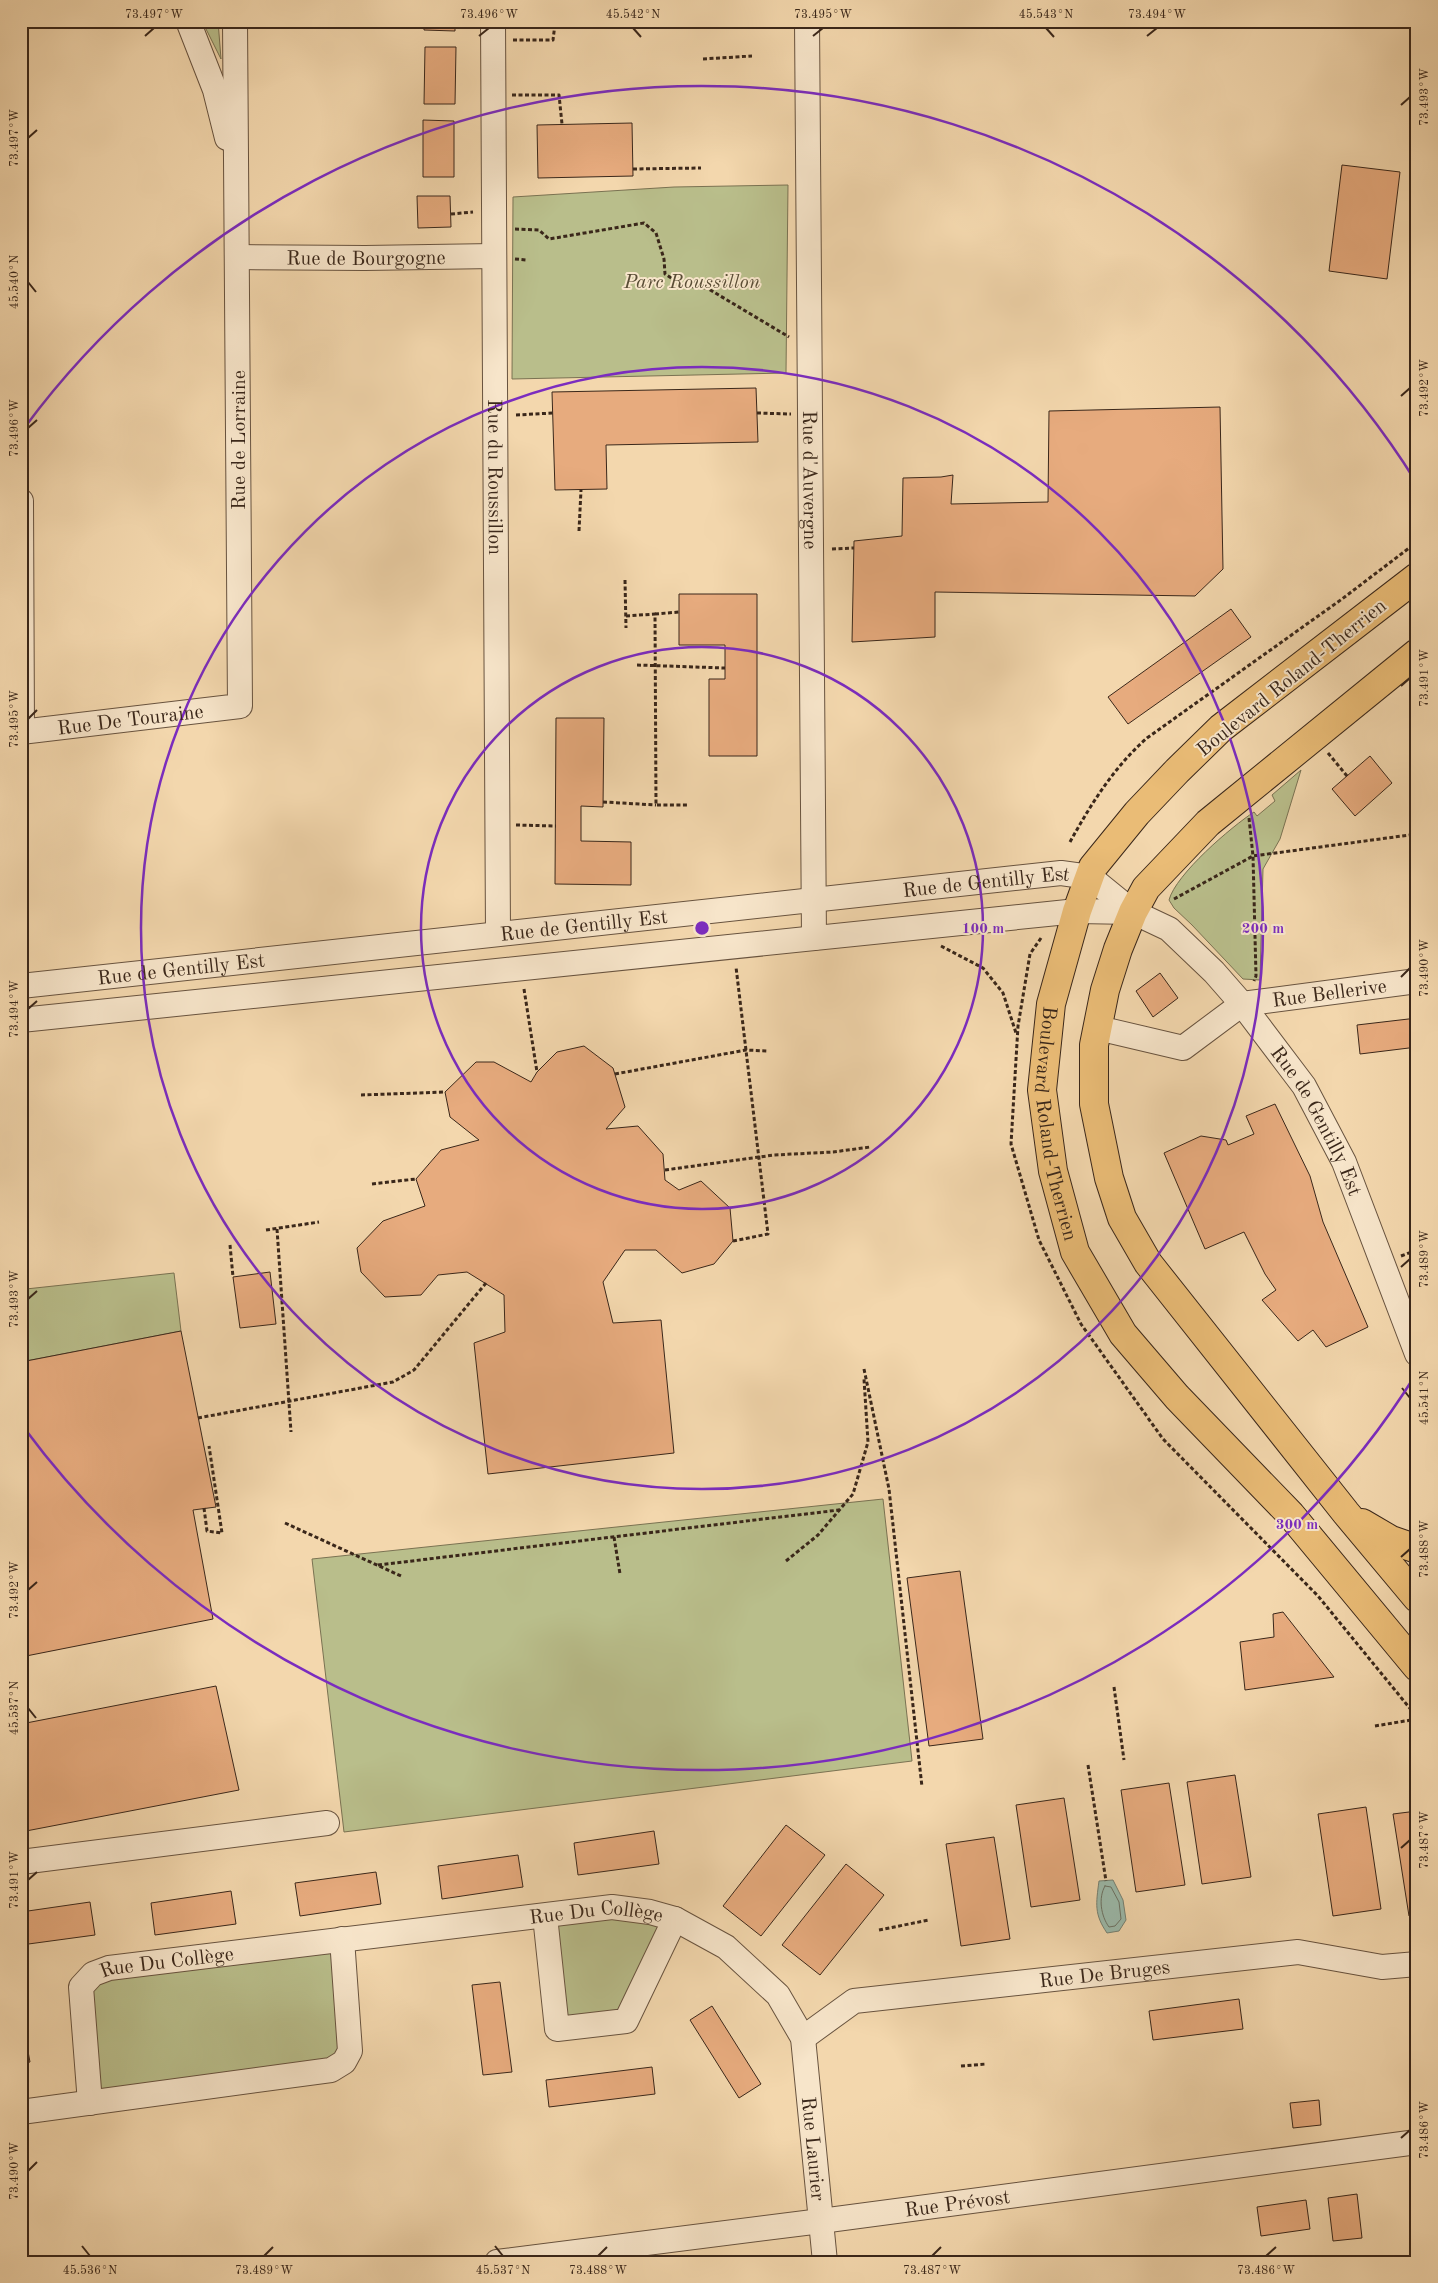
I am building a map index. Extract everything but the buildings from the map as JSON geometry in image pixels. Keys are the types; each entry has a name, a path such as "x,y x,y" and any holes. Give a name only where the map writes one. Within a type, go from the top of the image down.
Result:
{"main road":[{"name":"Boulevard Roland-Therrien","path":"1417,577 1221,728 1176,771 1137,813 1093,868 1077,911 1051,1004 1042,1090 1053,1170 1075,1252 1124,1334 1176,1397 1291,1515 1417,1667"},
{"name":"Boulevard Roland-Therrien","path":"1417,653 1208,823 1146,888 1133,912 1118,949 1105,990 1094,1045 1094,1104 1109,1178 1122,1218 1148,1262 1346,1513 1417,1598"},
{"path":"1346,1513 1391,1540 1417,1550"}],"street":[{"name":"Rue de Lorraine","path":"188,21 215,90 236,175"},
{"name":"Rue de Lorraine","path":"235,21 240,706"},
{"name":"Rue d'Auvergne","path":"807,21 814,938"},
{"name":"Rue du Roussillon","path":"493,31 498,932"},
{"name":"Rue de Bourgogne","path":"237,257 494,256"},
{"path":"21,500 22,732"},
{"name":"Rue De Touraine","path":"22,732 240,706"},
{"name":"Rue de Gentilly Est","path":"21,986 498,932 1061,873 1090,877 1133,912 1169,929 1214,972 1242,1004 1304,1086 1344,1162 1417,1354"},
{"name":"Rue de Gentilly Est","path":"21,1020 1077,911 1133,912"},
{"name":"Rue Bellerive","path":"1242,1004 1417,981"},
{"path":"1098,1028 1183,1048 1242,1004"},
{"path":"21,1862 327,1823"},
{"name":"Rue Du Collège","path":"90,2103 81,1987 93,1974 109,1968 612,1908 650,1912 675,1919 726,1947 778,1994 803,2038"},
{"path":"545,1916 557,2029 626,2021 675,1919"},
{"path":"21,2112 331,2070 344,2062 350,2051 342,1939"},
{"name":"Rue De Bruges","path":"803,2038 854,2001 1298,1952 1382,1967 1417,1964"},
{"name":"Rue Laurier","path":"803,2038 825,2262"},
{"name":"Rue Prévost","path":"497,2262 1417,2142"}],"path":[{"path":"493,31 553,40 555,24"},
{"path":"703,60 752,56"},
{"path":"493,95 560,95 562,124"},
{"path":"633,168 700,168"},
{"path":"494,229 540,230 549,239 644,223 656,233 664,259 665,274 684,286 707,288 810,350"},
{"path":"495,416 553,413"},
{"path":"757,413 810,415"},
{"path":"579,531 581,490"},
{"name":"Boulevard Roland-Therrien","path":"1070,842 1105,784 1132,751 1147,738 1334,605 1417,542"},
{"path":"625,580 626,628"},
{"path":"626,616 680,612"},
{"path":"655,614 656,805"},
{"path":"637,665 725,668"},
{"path":"1314,736 1347,776"},
{"path":"1242,1004 1256,976 1253,856 1247,791"},
{"path":"603,802 688,805"},
{"path":"497,824 556,826"},
{"path":"1174,899 1253,856 1417,834"},
{"path":"938,945 982,968 1003,993 1017,1036"},
{"path":"733,1240 768,1234 735,946"},
{"path":"520,969 537,1072"},
{"path":"615,1074 746,1050 768,1051"},
{"path":"361,1095 445,1092"},
{"path":"664,1170 870,1147"},
{"path":"372,1184 416,1179"},
{"path":"266,1230 319,1222"},
{"path":"277,1229 291,1432"},
{"path":"230,1245 233,1276"},
{"path":"21,1279 25,1268"},
{"path":"198,1418 393,1382 414,1370 486,1283"},
{"path":"786,1561 818,1535 853,1494 868,1442 864,1369 889,1489 922,1787"},
{"path":"204,1508 207,1531 222,1533 210,1446"},
{"path":"378,1565 839,1510"},
{"path":"285,1523 400,1576"},
{"path":"614,1537 620,1574"},
{"path":"1114,1687 1124,1760"},
{"path":"1376,1726 1417,1719"},
{"path":"1088,1765 1106,1881"},
{"path":"879,1930 929,1920"},
{"path":"961,2066 986,2064"}],"green space":[{"path":"202,21 218,21 221,59"},
{"name":"Parc Roussillon","path":"788,185 786,373 512,379 513,197 674,187"},
{"path":"1301,770 1280,839 1263,869 1260,980 1243,979 1174,908 1169,900 1182,877 1205,852 1244,819 1254,812 1257,816 1275,801 1272,795"},
{"path":"174,1273 181,1331 21,1362 21,1301 26,1289"},
{"path":"883,1499 912,1761 344,1832 312,1559"},
{"path":"545,1916 675,1919 626,2021 557,2029"},
{"path":"342,1939 344,2062 90,2103 93,1974"}],"water":[{"path":"1113,1880 1123,1900 1126,1920 1119,1931 1107,1933 1098,1914 1098,1889 1099,1881"}]}
